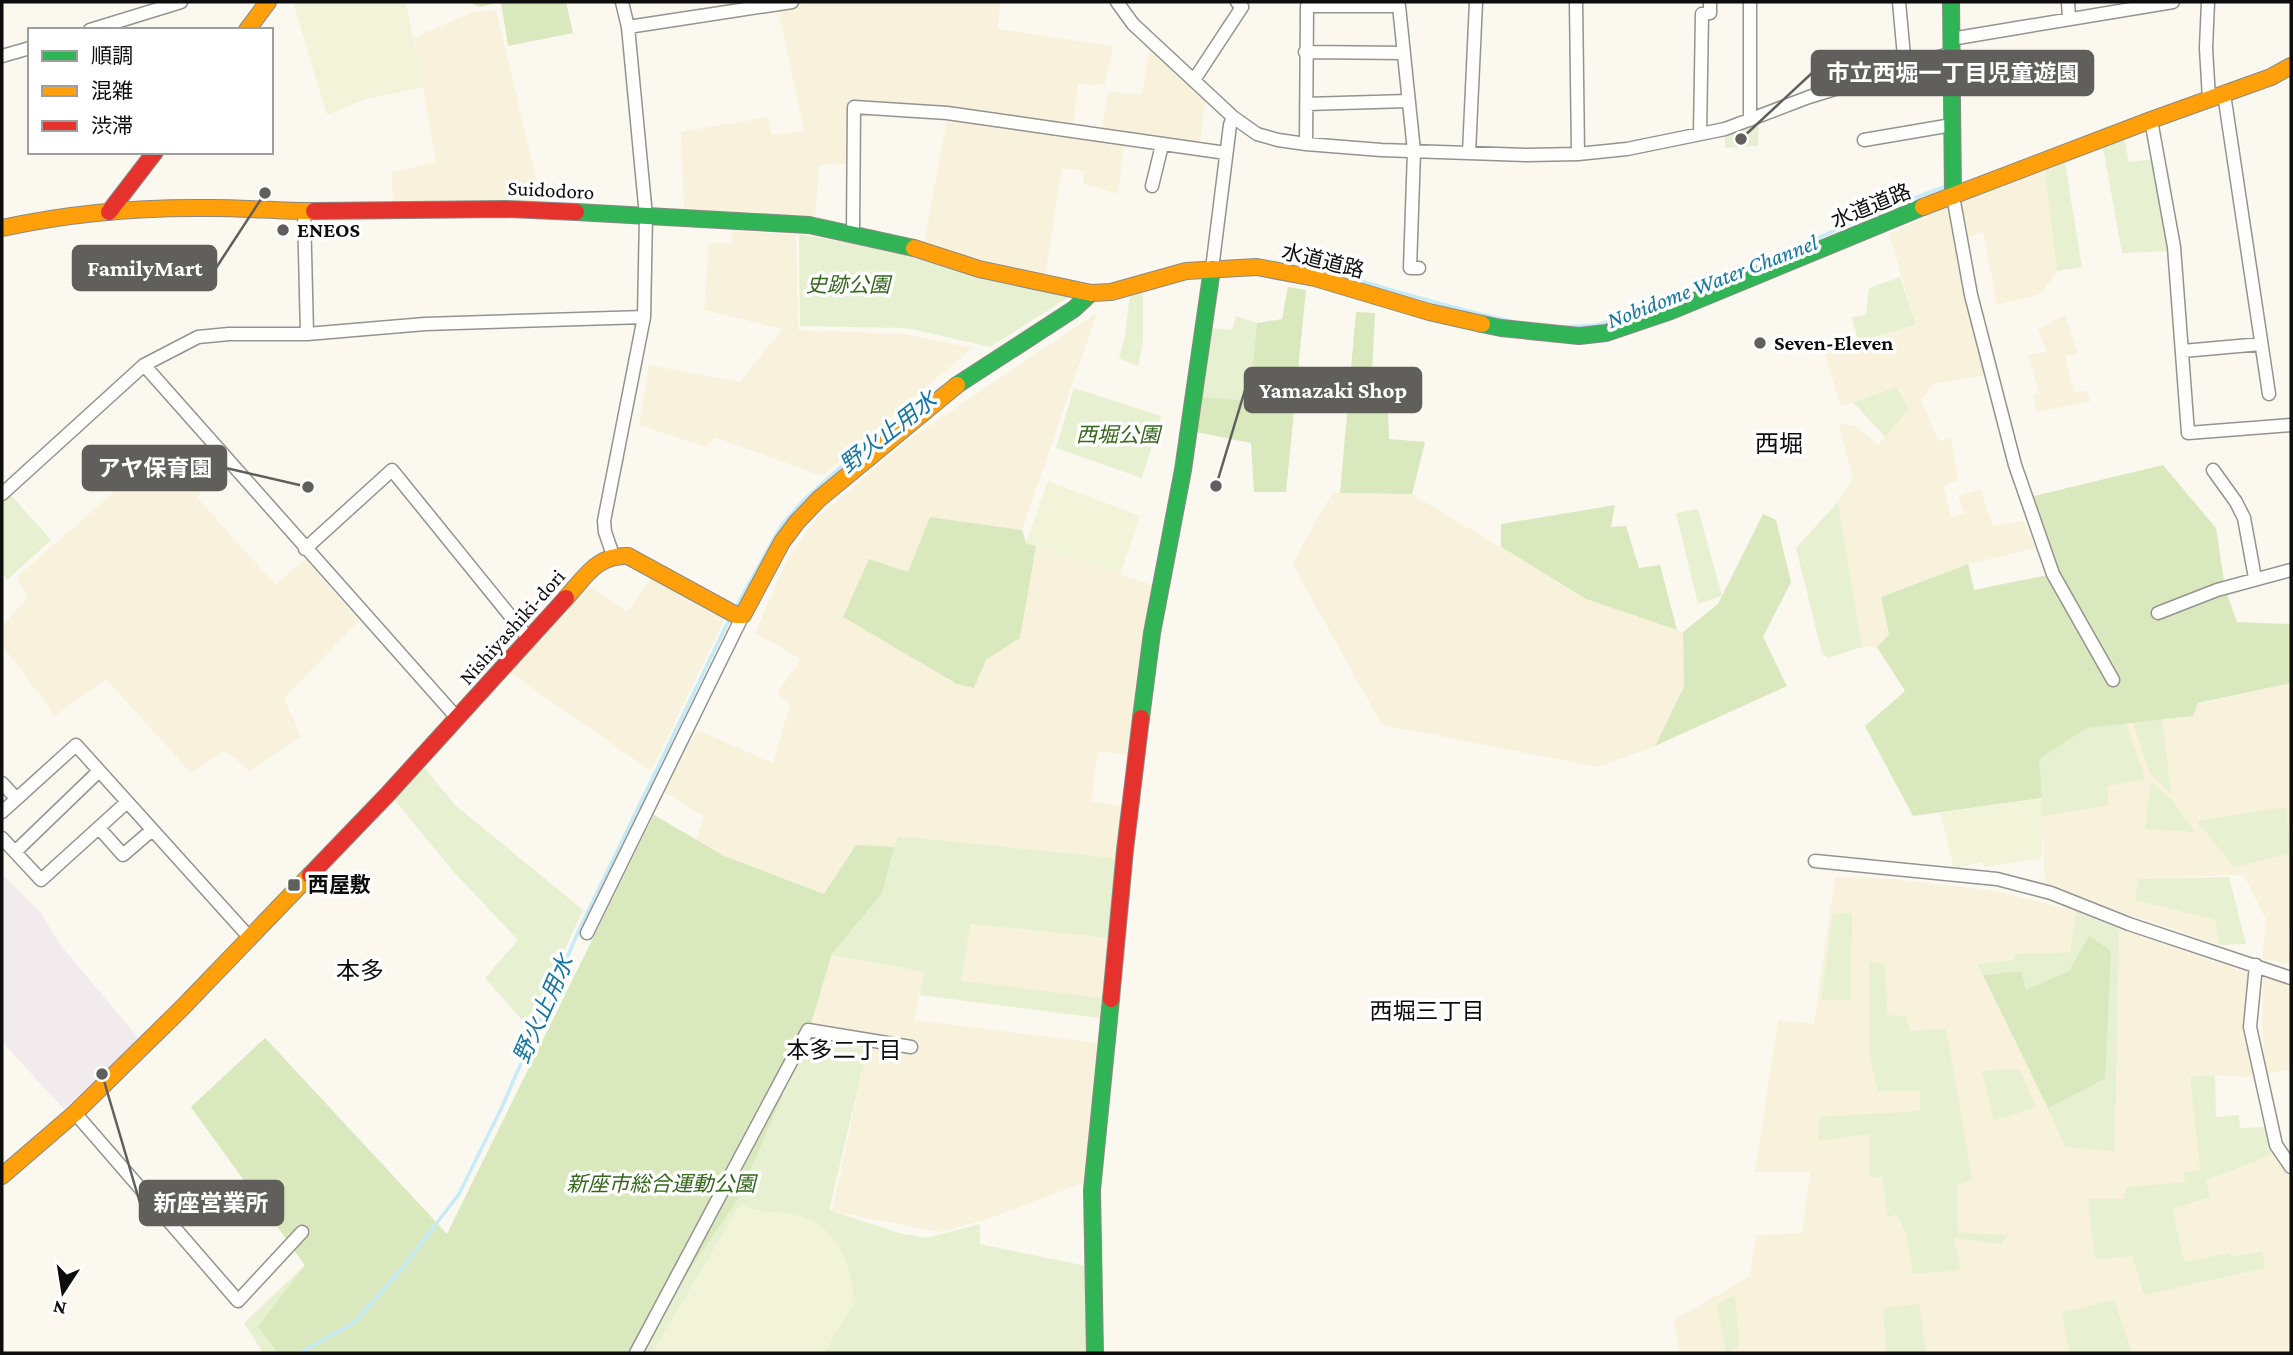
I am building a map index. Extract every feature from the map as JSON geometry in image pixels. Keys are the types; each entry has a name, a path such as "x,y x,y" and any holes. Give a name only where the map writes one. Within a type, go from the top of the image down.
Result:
{"street":[{"path":"96,28 181,2"},
{"path":"248,28 268,2"},
{"path":"622,2 628,27 646,216 644,317 604,532 613,555 628,556 736,615 743,615"},
{"path":"628,27 792,2"},
{"path":"1117,2 1133,24 1233,117 1257,134 1278,141 1414,151 1578,154 1627,149 1725,129 1809,97 1905,67 1951,46 2069,18 2174,2"},
{"path":"1194,80 1242,8 1237,2"},
{"path":"1469,153 1476,2"},
{"path":"1576,2 1578,154"},
{"path":"1700,134 1702,14 1710,13 1710,2"},
{"path":"1750,2 1750,120"},
{"path":"1899,2 1905,67"},
{"path":"1951,2 1953,196 1970,295 2015,466 2053,574 2113,680"},
{"path":"2068,2 2069,18"},
{"path":"2208,2 2206,48 2217,96 2269,394"},
{"path":"1306,144 1307,6 1399,6 1414,151 1410,268 1419,268"},
{"path":"2,56 28,49"},
{"path":"1306,52 1404,53"},
{"name":"水道道路","path":"1091,293 1111,292 1163,276 1212,269 1257,267 1340,285 1429,312 1474,322 1536,333 1606,333 1642,322 1953,196 2271,77 2291,66"},
{"path":"1306,104 1408,101"},
{"path":"853,233 854,107 947,113 1226,153"},
{"path":"1095,1353 1092,1184 1125,850 1152,634 1183,470 1233,117"},
{"path":"2151,120 2174,247 2188,433 2291,425"},
{"path":"1864,140 1952,125"},
{"path":"1152,186 1162,145"},
{"path":"109,212 153,154"},
{"name":"Suidodoro","path":"2,228 49,218 109,212 209,208 304,211 506,209 809,225 908,246 954,262 1091,293"},
{"path":"304,211 307,334"},
{"path":"587,933 743,615 782,542 797,522 819,499 960,382 1074,309 1091,293"},
{"path":"2,494 144,365 198,337 229,334 307,334 425,324 644,317"},
{"path":"2183,351 2261,344"},
{"path":"144,365 458,719"},
{"path":"305,549 392,470 528,639"},
{"path":"2214,470 2244,518 2255,578"},
{"name":"Nishiyashiki-dori","path":"2,1176 75,1113 173,1017 458,719 597,564 613,555"},
{"path":"2158,613 2217,590 2291,570"},
{"path":"2,811 76,745 250,938"},
{"path":"15,852 99,771"},
{"path":"2,783 16,798"},
{"path":"2,838 41,880 127,802"},
{"path":"99,828 123,855 152,830"},
{"path":"1815,861 1997,879 2051,893 2129,924 2291,978"},
{"path":"2256,965 2250,1027 2276,1145 2291,1167"},
{"path":"636,1353 808,1030 911,1047"},
{"path":"75,1113 238,1301 302,1233"}],"shaded area":[{"path":"812,2 1000,2 998,29 1113,46 1105,85 1078,84 1072,137 1100,139 1108,92 1142,94 1150,46 1205,101 1200,144 1125,134 1118,194 1084,184 1084,171 1062,168 1045,276 967,261 924,243 947,120 945,107 848,100 847,164 819,165 815,219 684,210 681,132 768,117 772,135 804,131 778,8"},
{"path":"496,10 542,203 393,202 391,172 436,162 414,38 472,12"},
{"path":"2045,170 2057,271 2041,294 1997,305 1983,231 1965,240 1958,200"},
{"path":"1949,206 1961,278 1986,375 1934,384 1921,400 1939,442 1951,437 1958,480 1943,485 1951,517 1964,513 1958,496 1980,489 1993,526 2023,521 2036,548 1968,564 1881,597 1889,634 1877,647 1862,647 1838,502 1853,479 1838,422 1855,426 1878,445 1908,409 1896,387 1841,406 1824,352 1916,325 1889,234"},
{"path":"732,231 796,234 798,330 905,334 972,348 822,476 714,437 705,447 639,425 649,365 740,382 782,329 704,310 709,243 731,243"},
{"path":"1097,313 1022,530 931,517 908,573 844,617 957,684 974,688 986,660 1020,638 1036,546 1155,586 1129,755 1098,751 1091,801 1122,806 1116,858 898,836 894,847 856,845 825,894 724,856 696,840 704,816 664,792 697,730 773,763 790,705 777,693 801,659 755,633 789,556 817,518 908,440"},
{"path":"2065,315 2078,354 2065,356 2074,392 2087,391 2091,401 2037,412 2033,395 2039,393 2028,355 2047,352 2038,329"},
{"path":"204,447 225,463 197,497 275,585 305,559 359,621 284,698 301,736 250,771 225,751 191,773 106,679 55,716 2,645 2,627 27,598 17,577 152,459 169,482"},
{"path":"1332,493 1412,494 1586,599 1683,632 1684,687 1655,746 1598,767 1382,725 1292,564"},
{"path":"652,577 726,617 651,771 509,672 587,585 627,612"},
{"path":"2291,683 2291,928 2288,931 2291,964 2262,959 2266,920 2244,876 2138,879 2135,900 2217,920 2219,945 2045,886 2039,759 2087,728 2193,716 2198,704"},
{"path":"2,874 41,913 61,946 141,1041 67,1112 2,1042"},
{"path":"1835,877 1895,879 1996,891 2076,911 2070,952 2016,954 2014,960 1977,964 2030,1066 2065,1147 2115,1150 2119,929 2251,974 2243,1022 2253,1077 2215,1075 2190,1078 2200,1170 2186,1182 2126,1187 2125,1199 2088,1199 2132,1256 2144,1294 2190,1283 2262,1252 2231,1257 2229,1253 2183,1262 2171,1209 2211,1197 2206,1180 2257,1161 2275,1151 2291,1177 2291,1353 1679,1353 1674,1320 1750,1276 1756,1235 1802,1233 1810,1172 1755,1172 1778,1020 1814,1024"},
{"path":"969,924 1111,938 1102,998 961,982"},
{"path":"831,955 925,972 914,1020 1098,1043 1087,1181 985,1220 939,1232 832,1211 867,1050 807,1037"},
{"path":"2263,974 2291,984 2291,1069 2265,1074 2262,1028"}],"green space":[{"path":"293,2 406,2 423,87 366,99 327,115"},
{"path":"469,2 501,2 480,7"},
{"path":"501,2 566,2 573,33 508,46"},
{"path":"1759,119 1758,146 1725,148 1725,132"},
{"path":"2124,139 2129,162 2155,159 2168,251 2122,253 2103,147"},
{"path":"2065,163 2082,267 2057,271 2045,170"},
{"name":"史跡公園","path":"799,234 892,251 1069,297 990,347 907,328 800,326"},
{"path":"1900,277 1916,325 1858,341 1852,317 1866,315 1869,288"},
{"path":"1288,287 1306,290 1286,492 1254,492 1251,443 1196,432 1202,397 1254,401 1253,363 1257,323 1282,319"},
{"path":"1138,292 1143,295 1143,342 1138,366 1119,358 1125,336 1130,294"},
{"path":"1356,312 1375,313 1370,412 1388,412 1389,439 1425,442 1412,494 1340,493"},
{"path":"1236,316 1257,323 1253,363 1254,401 1202,397 1209,328 1232,330"},
{"path":"1896,387 1909,409 1885,437 1853,402"},
{"name":"西堀公園","path":"1074,388 1161,416 1142,478 1056,448"},
{"path":"2163,465 2216,528 2225,588 2237,622 2291,624 2291,683 2198,703 2193,716 2087,728 2039,759 2042,798 1913,816 1865,726 1905,691 1877,647 1889,634 1881,597 1968,564 1974,590 2053,574 2026,498"},
{"path":"1048,481 1140,516 1120,574 1026,543"},
{"path":"9,493 51,540 7,580 2,573 2,501"},
{"path":"1838,502 1862,647 1828,658 1822,653 1796,548"},
{"path":"1615,505 1611,527 1626,526 1639,568 1660,565 1677,630 1586,599 1501,547 1501,524"},
{"path":"1698,509 1722,596 1698,604 1676,513"},
{"path":"1763,514 1776,520 1791,582 1763,637 1787,686 1655,746 1684,687 1683,632 1718,604"},
{"path":"930,517 1022,530 1026,543 1036,546 1020,638 986,660 974,688 957,684 843,617 869,559 908,572"},
{"path":"2162,718 2171,793 2150,774 2133,722"},
{"path":"2126,723 2145,779 2108,786 2108,805 2042,816 2039,759 2087,728"},
{"path":"423,766 455,805 583,910 529,1028 485,978 518,940 453,871 393,798"},
{"path":"2151,782 2173,801 2195,832 2145,829"},
{"path":"2042,798 2042,855 2038,859 1984,867 1982,862 1954,869 1940,813"},
{"path":"2286,807 2291,853 2234,867 2197,821"},
{"name":"新座市総合運動公園","path":"654,815 724,856 824,894 856,845 894,847 898,836 1116,858 1111,938 970,924 961,981 1102,998 1100,1018 920,995 925,972 832,955 807,1037 867,1050 829,1210 899,1233 927,1238 980,1224 980,1244 1086,1266 1086,1353 263,1353 244,1323 305,1265 191,1107 265,1038 447,1234"},
{"name":"新座市総合運動公園","path":"654,815 724,856 824,894 856,845 894,847 882,893 831,955 807,1037 739,1197 634,1353 278,1353 258,1327 305,1265 191,1107 265,1038 447,1234"},
{"path":"2229,877 2246,944 2219,945 2216,920 2135,900 2138,879"},
{"path":"2076,911 2119,929 2115,1151 2065,1147 2048,1108 2105,1079 2089,937 2069,971 2026,991 2020,971 1983,975 1977,964 2014,960 2015,954 2070,952"},
{"path":"1852,913 1851,1000 1821,1000 1833,914"},
{"path":"2089,936 2111,951 2105,1079 2048,1108 1983,975 2021,971 2026,990 2069,971"},
{"path":"1869,961 1885,965 1887,1015 1906,1016 1910,1031 1946,1029 1972,1179 1957,1186 1958,1233 2009,1235 2001,1244 1954,1238 1960,1270 1913,1274 1906,1233 1896,1214 1888,1217 1882,1177 1870,1177 1870,1134 1818,1141 1820,1117 1920,1111 1920,1091 1878,1091 1869,1054"},
{"path":"2019,1069 2036,1107 1994,1121 1982,1071"},
{"path":"2215,1075 2216,1117 2239,1115 2240,1128 2268,1127 2275,1151 2257,1161 2206,1180 2211,1197 2172,1209 2184,1262 2229,1253 2231,1257 2262,1251 2265,1268 2144,1295 2132,1256 2095,1259 2088,1199 2124,1199 2126,1187 2185,1182 2184,1172 2200,1170 2190,1077"},
{"path":"741,1203 761,1211 807,1218 829,1233 843,1255 853,1295 857,1298 824,1353 652,1353"},
{"path":"1735,1295 1739,1345 1726,1353 1717,1304"},
{"path":"2114,1300 2132,1353 2070,1353 2062,1313"},
{"path":"1919,1304 1926,1353 1886,1353 1883,1308"}],"waterway":[{"name":"Nobidome Water Channel","path":"1724,280 1874,213 1944,187"},
{"name":"Nobidome Water Channel","path":"1309,267 1467,311 1521,323"},
{"name":"Nobidome Water Channel","path":"1560,327 1597,325 1694,293"},
{"name":"野火止用水","path":"737,605 781,526 804,500 881,431 942,387"},
{"name":"野火止用水","path":"300,1353 355,1322 403,1267 459,1194 502,1107 579,930 729,620"}],"traffic: fast":[{"path":"1951,2 1953,196"},
{"path":"1482,324 1579,336 1606,333 1671,311 1923,207"},
{"path":"576,212 809,225 914,248"},
{"path":"1141,718 1152,633 1183,470 1212,269"},
{"path":"957,385 1074,309 1091,293"},
{"path":"1095,1353 1092,1190 1111,999"}],"traffic: slow":[{"path":"248,28 268,2"},
{"path":"1923,207 2271,77 2291,66"},
{"path":"2,228 54,218 132,210 211,208 314,211"},
{"path":"914,248 979,269 1091,293 1111,292 1186,271 1257,267 1315,278 1429,312 1482,324"},
{"path":"566,598 600,563 618,556 628,556 736,615 743,615 782,542 797,522 819,499 957,385"},
{"path":"2,1176 75,1113 182,1008 310,875"}],"traffic: jam":[{"path":"109,212 153,154"},
{"path":"314,211 506,209 576,212"},
{"path":"310,875 387,795 566,598"},
{"path":"1111,999 1141,718"}],"place":[{"name":"市立西堀一丁目児童遊園","path":"1741,139"},
{"name":"FamilyMart","path":"265,193"},
{"name":"ENEOS","path":"283,230"},
{"name":"Seven-Eleven","path":"1760,343"},
{"name":"Yamazaki Shop","path":"1216,486"},
{"name":"アヤ保育園","path":"308,487"},
{"name":"西屋敷","path":"294,885"},
{"name":"新座営業所","path":"102,1074"}],"district":[{"name":"西堀","path":"1779,444"},
{"name":"本多","path":"360,971"},
{"name":"西堀三丁目","path":"1427,1011"},
{"name":"本多二丁目","path":"844,1050"}]}
